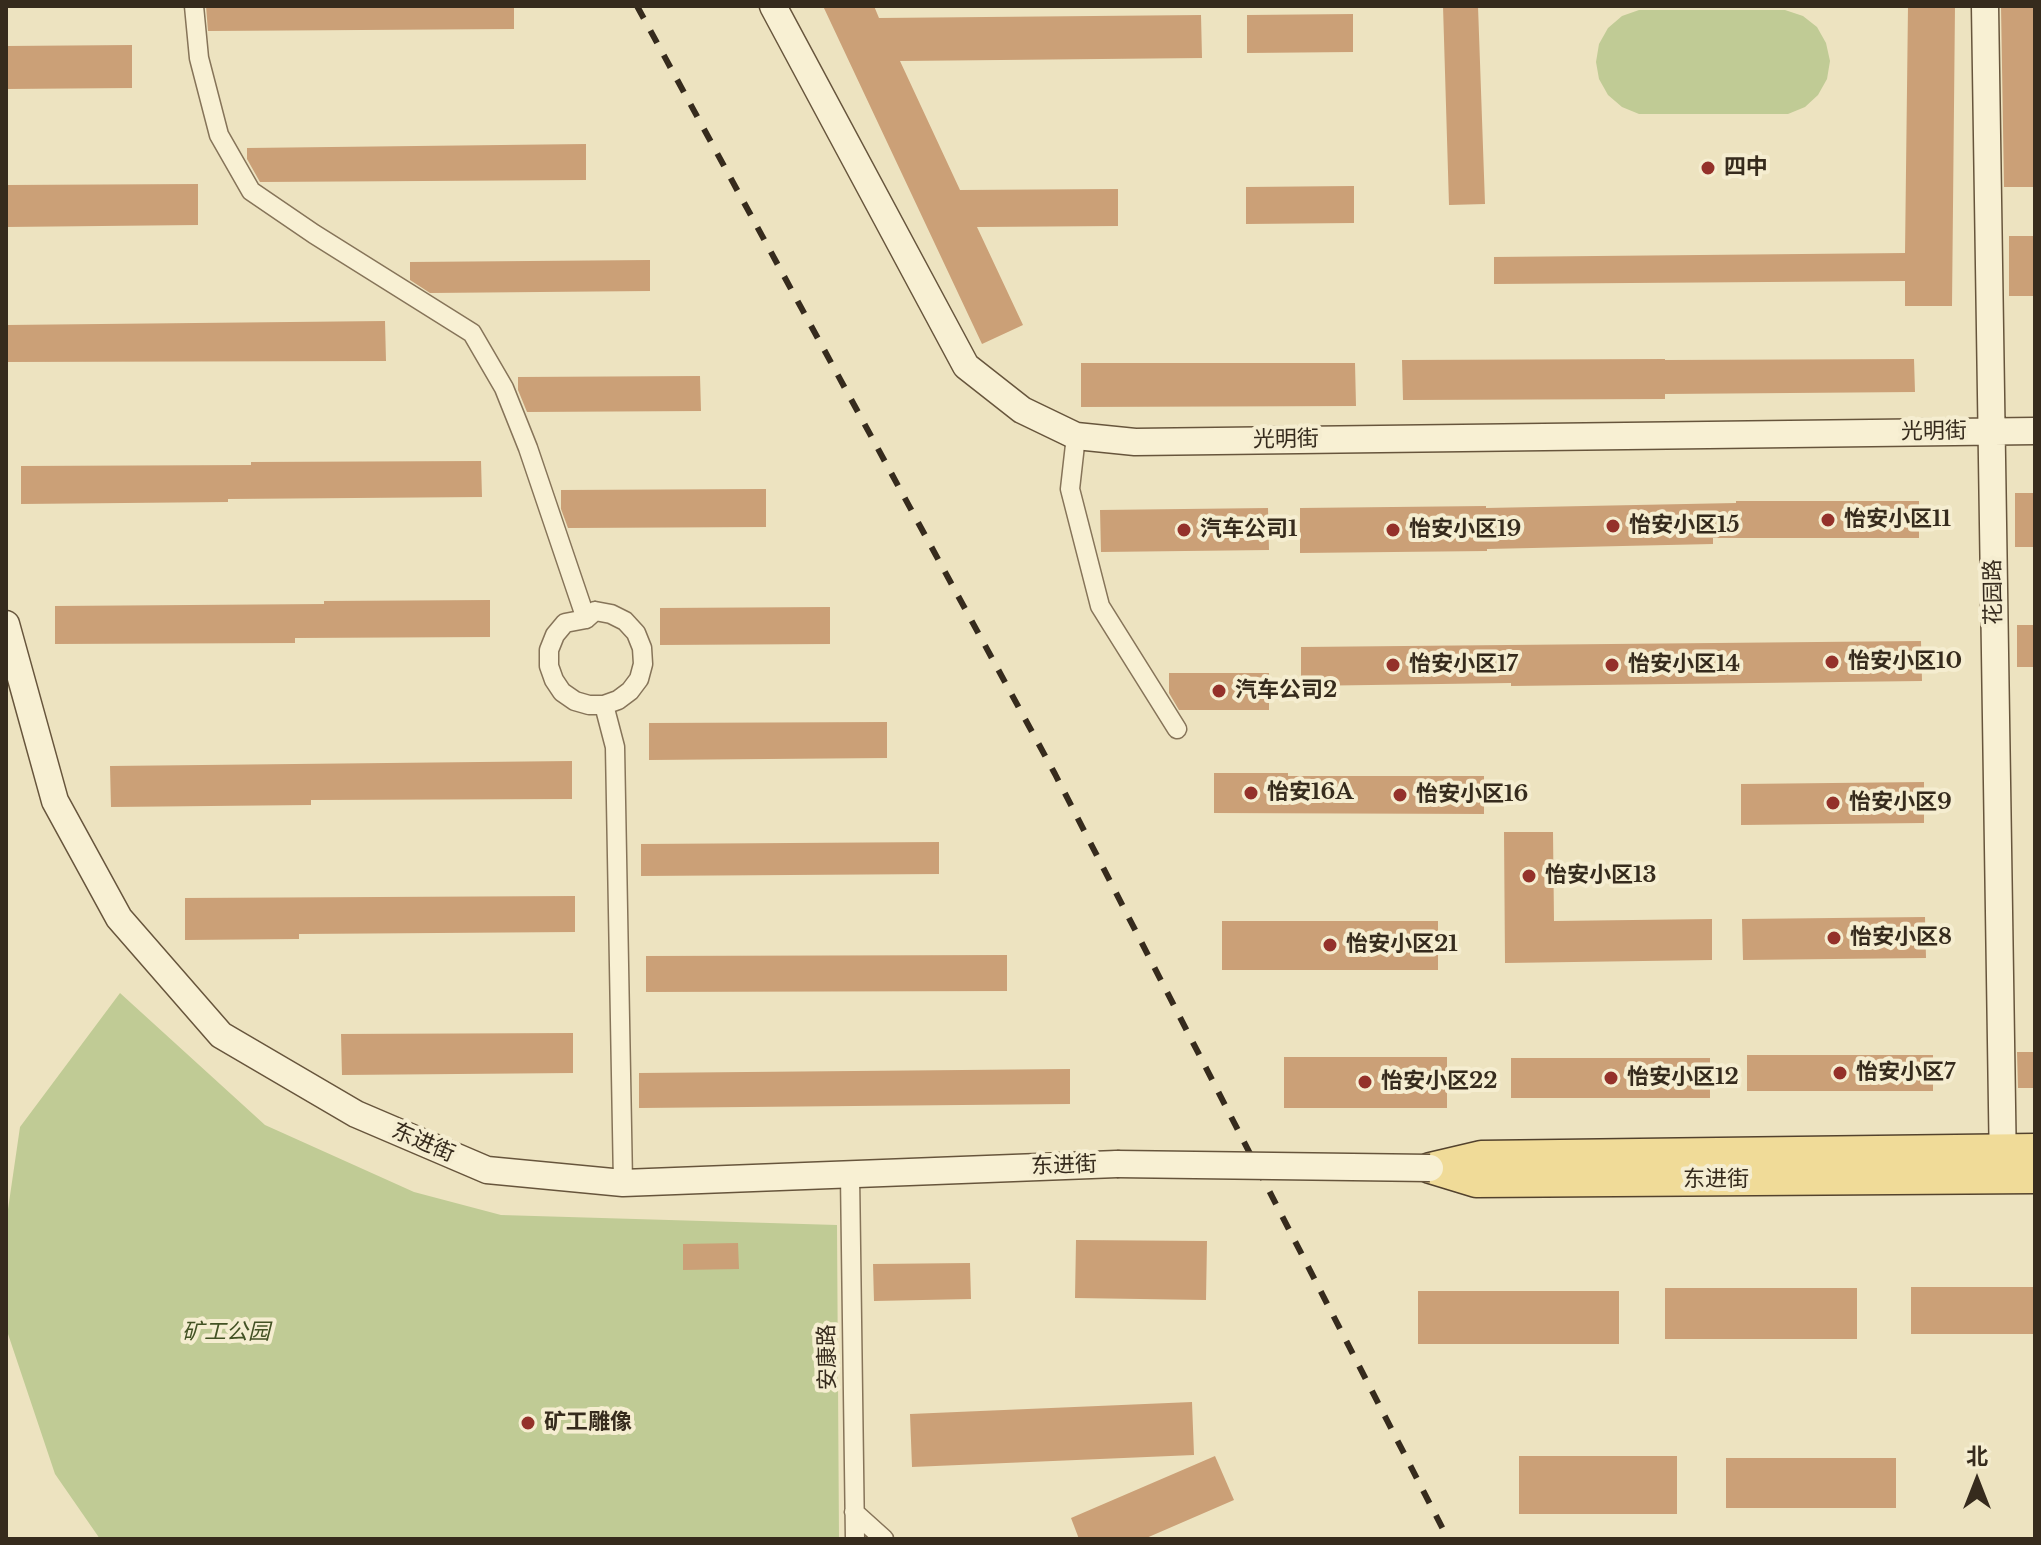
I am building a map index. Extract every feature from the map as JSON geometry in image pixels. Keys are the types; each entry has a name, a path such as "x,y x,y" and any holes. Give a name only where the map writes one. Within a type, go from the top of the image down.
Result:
{"main road":[{"name":"光明街","path":"773,6 966,366 1022,410 1076,436 1135,442 2035,431"},
{"name":"花园路","path":"1985,6 2003,1164"},
{"name":"东进街","path":"6,624 55,801 119,918 221,1035 356,1114 487,1170 623,1183 1117,1164 1430,1168 1481,1156 2003,1164 2035,1178"},
{"name":"东进街","path":"2003,1164 2035,1149"}],"street":[{"path":"194,6 199,58 219,135 251,191 472,333 504,388 528,448 586,619"},
{"path":"1076,436 1070,489 1100,606 1177,729"},
{"path":"595,611 625,621 636,633 642,648 643,664 639,679 618,700 604,705 575,701 562,692 549,666 549,650 555,635 565,623 586,619 595,611"},
{"path":"604,705 615,747 623,1183"},
{"name":"安康路","path":"850,1175 855,1539"},
{"path":"854,1512 884,1539"}],"green space":[{"path":"1639,10 1785,10 1803,16 1817,27 1826,43 1830,61 1827,79 1818,95 1805,107 1788,114 1639,114 1622,107 1608,95 1599,79 1596,62 1599,44 1608,28 1622,16"},
{"name":"矿工公园","path":"120,993 265,1125 414,1192 501,1215 837,1225 839,1539 100,1539 55,1474 6,1328 6,1223 20,1127"}],"building":[{"path":"206,6 514,6 514,29 208,31"},
{"path":"823,6 874,6 879,18 1201,15 1202,58 900,61 960,190 1118,189 1118,226 977,227 1023,325 982,344"},
{"path":"1443,6 1478,6 1485,204 1449,205"},
{"path":"1908,6 1955,6 1952,306 1905,306 1905,281 1494,284 1494,257 1905,253"},
{"path":"2001,6 2034,6 2035,187 2004,187"},
{"path":"1353,14 1353,52 1247,53 1247,15"},
{"path":"132,45 132,88 6,89 6,46"},
{"path":"586,144 586,180 260,182 247,159 247,148"},
{"path":"198,184 198,225 6,227 6,185"},
{"path":"1354,186 1354,223 1246,224 1246,187"},
{"path":"2009,236 2035,236 2034,296 2009,296"},
{"path":"650,260 650,291 430,293 410,280 410,262"},
{"path":"385,321 386,361 6,362 6,325"},
{"path":"1914,359 1915,392 1665,394 1665,399 1403,400 1402,360"},
{"path":"1081,363 1355,363 1356,406 1081,407"},
{"path":"700,376 701,411 527,412 518,390 518,377"},
{"path":"481,461 482,497 21,504 21,466"},
{"path":"766,489 766,527 568,528 561,509 561,490"},
{"path":"2015,493 2035,493 2035,547 2015,547"},
{"path":"1736,501 1919,501 1919,538 1713,538 1713,544 1300,553 1300,508 1486,508"},
{"name":"汽车公司1","path":"1268,508 1269,550 1101,552 1100,510"},
{"path":"490,600 490,637 295,638 295,643 55,644 55,606"},
{"path":"830,607 830,644 660,645 660,608"},
{"path":"2017,625 2035,625 2035,667 2017,667"},
{"path":"1921,641 1922,681 1301,686 1301,647"},
{"name":"汽车公司2","path":"1169,673 1269,673 1269,710 1179,710 1169,693"},
{"path":"887,722 887,758 649,760 649,723"},
{"path":"572,761 572,799 311,800 311,805 111,807 110,766"},
{"name":"怡安小区16","path":"1214,773 1484,776 1484,814 1214,813"},
{"name":"怡安小区9","path":"1924,782 1924,823 1741,825 1741,784"},
{"name":"怡安小区13","path":"1504,832 1553,832 1554,921 1712,919 1712,960 1505,963"},
{"path":"939,842 939,874 641,876 641,844"},
{"path":"575,896 575,932 299,934 299,939 185,940 185,898"},
{"name":"怡安小区8","path":"1925,917 1926,958 1743,960 1742,919"},
{"name":"怡安小区21","path":"1222,921 1438,921 1438,970 1222,970"},
{"path":"1007,955 1007,991 646,992 646,956"},
{"path":"573,1033 573,1073 342,1075 341,1034"},
{"path":"2017,1052 2035,1052 2035,1088 2018,1088"},
{"name":"怡安小区7","path":"1747,1055 1933,1055 1933,1091 1747,1091"},
{"name":"怡安小区22","path":"1284,1057 1447,1057 1447,1108 1284,1108"},
{"name":"怡安小区12","path":"1511,1058 1710,1058 1710,1098 1511,1098"},
{"path":"1070,1069 1070,1104 639,1108 639,1073"},
{"path":"1076,1240 1207,1241 1206,1300 1075,1298"},
{"path":"738,1243 739,1269 683,1270 683,1244"},
{"path":"970,1263 971,1299 874,1301 873,1264"},
{"path":"1911,1287 2035,1287 2035,1334 1911,1334"},
{"path":"1665,1288 1857,1288 1857,1339 1665,1339"},
{"path":"1418,1291 1619,1291 1619,1344 1418,1344"},
{"path":"1192,1402 1194,1455 912,1467 910,1414"},
{"path":"1215,1456 1234,1500 1144,1539 1079,1539 1071,1518"},
{"path":"1519,1456 1677,1456 1677,1514 1519,1514"},
{"path":"1726,1458 1896,1458 1896,1508 1726,1508"}],"railway":[{"path":"637,6 1055,774 1448,1539"}],"place":[{"name":"四中","path":"1708,168"},
{"name":"怡安小区11","path":"1828,520"},
{"name":"怡安小区15","path":"1613,526"},
{"name":"汽车公司1","path":"1184,530"},
{"name":"怡安小区19","path":"1393,530"},
{"name":"怡安小区10","path":"1832,662"},
{"name":"怡安小区17","path":"1393,665"},
{"name":"怡安小区14","path":"1612,665"},
{"name":"汽车公司2","path":"1219,691"},
{"name":"怡安16A","path":"1251,793"},
{"name":"怡安小区16","path":"1400,795"},
{"name":"怡安小区9","path":"1833,803"},
{"name":"怡安小区13","path":"1529,876"},
{"name":"怡安小区8","path":"1834,938"},
{"name":"怡安小区21","path":"1330,945"},
{"name":"怡安小区7","path":"1840,1073"},
{"name":"怡安小区12","path":"1611,1078"},
{"name":"怡安小区22","path":"1365,1082"},
{"name":"矿工雕像","path":"528,1423"}]}
